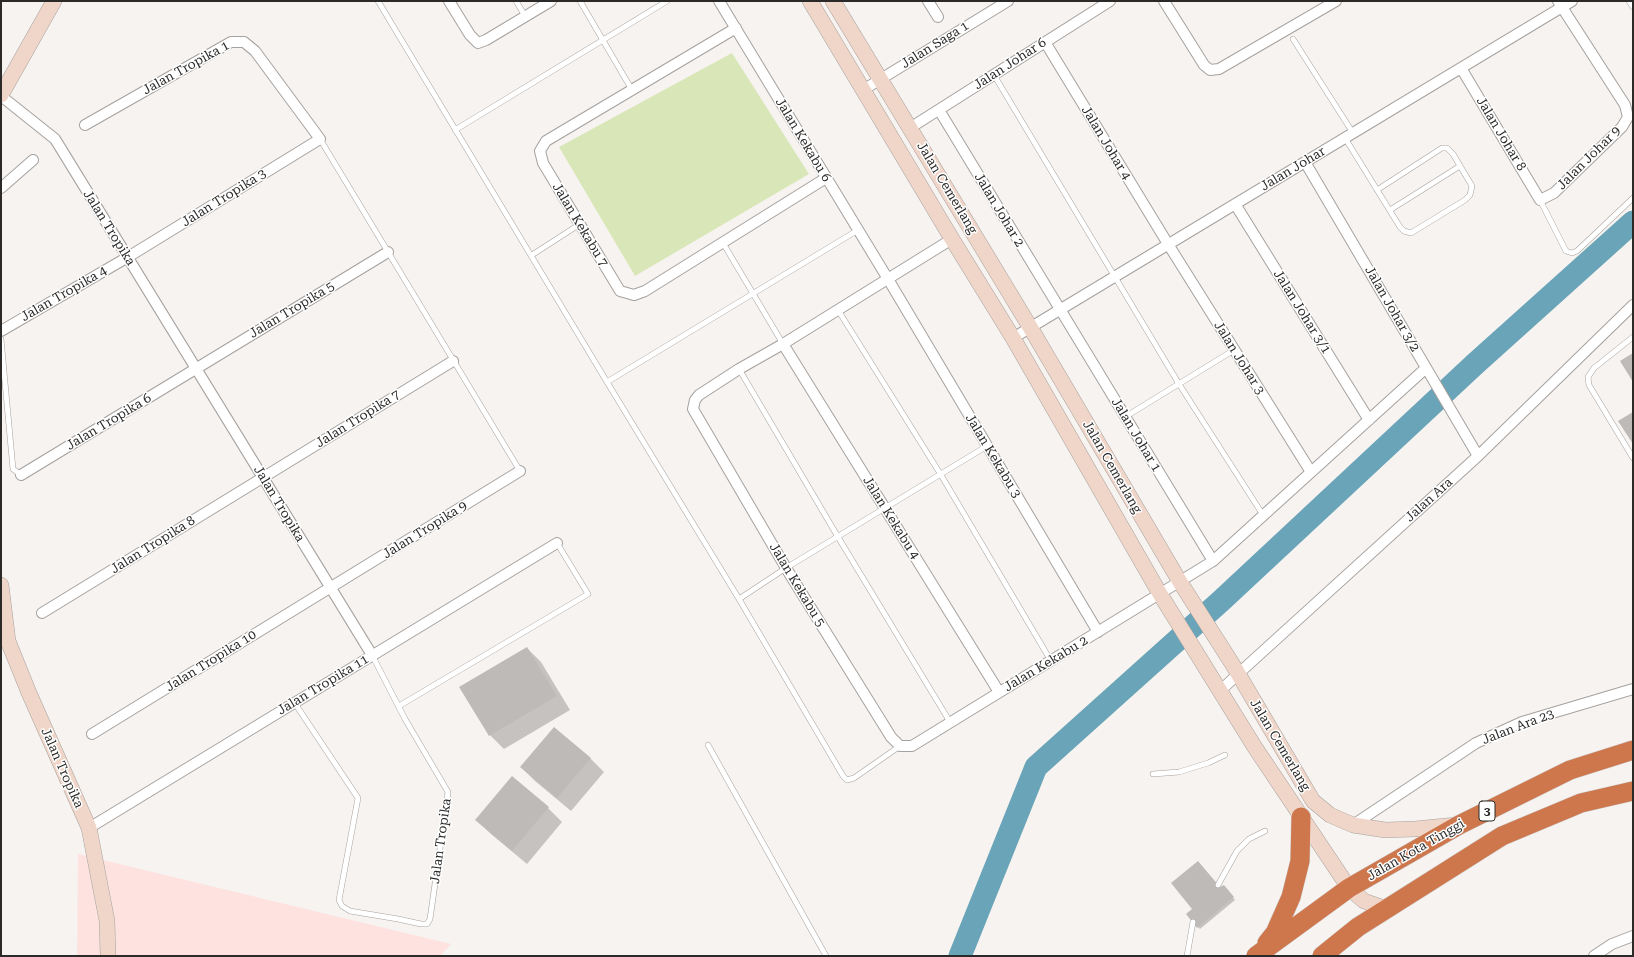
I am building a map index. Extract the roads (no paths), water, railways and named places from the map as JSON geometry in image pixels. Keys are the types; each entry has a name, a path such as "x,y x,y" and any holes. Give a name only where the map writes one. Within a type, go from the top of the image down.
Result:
{"highway":[{"name":"Jalan Kota Tinggi","path":"1256,956 1349,888 1459,825 1570,770 1633,750"},
{"name":"3","path":"1322,956 1358,927 1502,836 1582,803 1633,791"},
{"path":"1256,956 1275,933 1291,897 1300,861 1301,817"}],"main road":[{"path":"1,96 54,1"},
{"name":"Jalan Cemerlang","path":"810,1 1013,338 1164,600 1220,692 1349,888 1364,900 1387,909"},
{"name":"Jalan Cemerlang","path":"833,1 1030,327 1183,587 1235,669 1313,801 1330,815 1353,825 1385,830 1459,825"},
{"name":"Jalan Tropika","path":"1,585 8,641 29,693 89,828 107,921 108,956"}],"street":[{"path":"449,1 470,35 478,43 486,40 551,1"},
{"name":"Jalan Kekabu 6","path":"719,1 888,279"},
{"path":"928,1 938,17"},
{"name":"Jalan Saga 1","path":"863,90 1008,1"},
{"name":"Jalan Johar 6","path":"910,128 1110,1"},
{"path":"1164,1 1204,65 1210,70 1219,69 1336,1"},
{"name":"Jalan Johar","path":"1013,338 1461,68 1560,4 1572,1"},
{"name":"Jalan Johar 9","path":"1540,200 1554,193 1622,127 1628,117 1625,105 1560,4"},
{"name":"Jalan Kekabu 7","path":"736,28 546,142 540,151 543,163 620,291 634,295 645,291 826,178"},
{"name":"Jalan Tropika 1","path":"85,125 231,42 244,42 255,51 320,139"},
{"name":"Jalan Johar 4","path":"1045,42 1168,244"},
{"name":"Jalan Johar 8","path":"1461,68 1540,200"},
{"name":"Jalan Tropika","path":"1,96 55,139 372,655"},
{"name":"Jalan Johar 2","path":"939,110 1060,310"},
{"name":"Jalan Tropika 3","path":"128,258 320,139"},
{"path":"1,188 33,160"},
{"name":"Jalan Johar 3/2","path":"1305,162 1478,456"},
{"name":"Jalan Johar 3/1","path":"1235,204 1369,420"},
{"path":"739,369 783,344 952,239"},
{"name":"Jalan Johar 3","path":"1168,244 1311,472"},
{"name":"Jalan Tropika 5","path":"196,369 388,252"},
{"name":"Jalan Tropika 4","path":"1,331 128,258"},
{"name":"Jalan Kekabu 3","path":"888,279 1098,632"},
{"name":"Jalan Ara","path":"1220,692 1235,669 1478,456 1633,305"},
{"name":"Jalan Johar 1","path":"1060,310 1213,561"},
{"name":"Jalan Kekabu 4","path":"783,344 999,692"},
{"name":"Jalan Tropika 7","path":"263,478 454,361"},
{"path":"1183,587 1426,368"},
{"name":"Jalan Tropika 6","path":"21,475 196,369"},
{"name":"Jalan Kekabu 5","path":"739,369 699,395 695,400 693,410 786,568 891,738 900,746"},
{"name":"Jalan Tropika 9","path":"330,588 520,472"},
{"name":"Jalan Tropika 8","path":"42,613 263,478"},
{"name":"Jalan Tropika 11","path":"89,828 294,702 558,543"},
{"name":"Jalan Kekabu 2","path":"900,746 912,746 1098,632 1164,600 1183,587"},
{"name":"Jalan Tropika 10","path":"92,734 330,588"},
{"name":"Jalan Ara 23","path":"1353,825 1476,743 1522,722 1633,689"},
{"path":"1594,956 1612,944 1633,936"}],"lane":[{"path":"378,1 532,255 843,776 847,780 854,778 900,746"},
{"path":"516,1 526,16"},
{"path":"580,1 632,90"},
{"path":"455,130 667,1"},
{"path":"1629,1 1633,7"},
{"path":"1293,39 1349,136 1377,190 1404,232 1412,233 1465,200 1470,195 1472,186 1453,154 1447,148 1442,148 1377,190"},
{"path":"994,75 1179,384 1263,515"},
{"path":"320,139 520,472"},
{"path":"1390,210 1460,166"},
{"path":"1540,200 1566,251 1572,253 1577,251 1633,198"},
{"path":"532,255 580,224"},
{"path":"607,382 858,230"},
{"path":"723,243 783,344"},
{"path":"838,310 941,475 1051,661"},
{"path":"1633,337 1594,368 1588,377 1589,385 1633,458"},
{"path":"1,339 13,469 21,475"},
{"path":"1126,417 1234,350"},
{"path":"739,369 838,537 950,722"},
{"path":"738,599 786,568 987,446"},
{"path":"399,706 588,594 558,543"},
{"name":"Jalan Tropika","path":"294,702 358,798 339,900 342,906 350,911 427,924 430,919 448,792 372,655"},
{"path":"708,745 826,956"},
{"path":"1153,774 1178,772 1208,763 1225,755"},
{"path":"1218,885 1237,851 1249,839 1265,831"},
{"path":"1187,956 1193,922"}],"waterway":[{"path":"960,956 1036,767 1222,600 1475,364 1633,222"}]}
